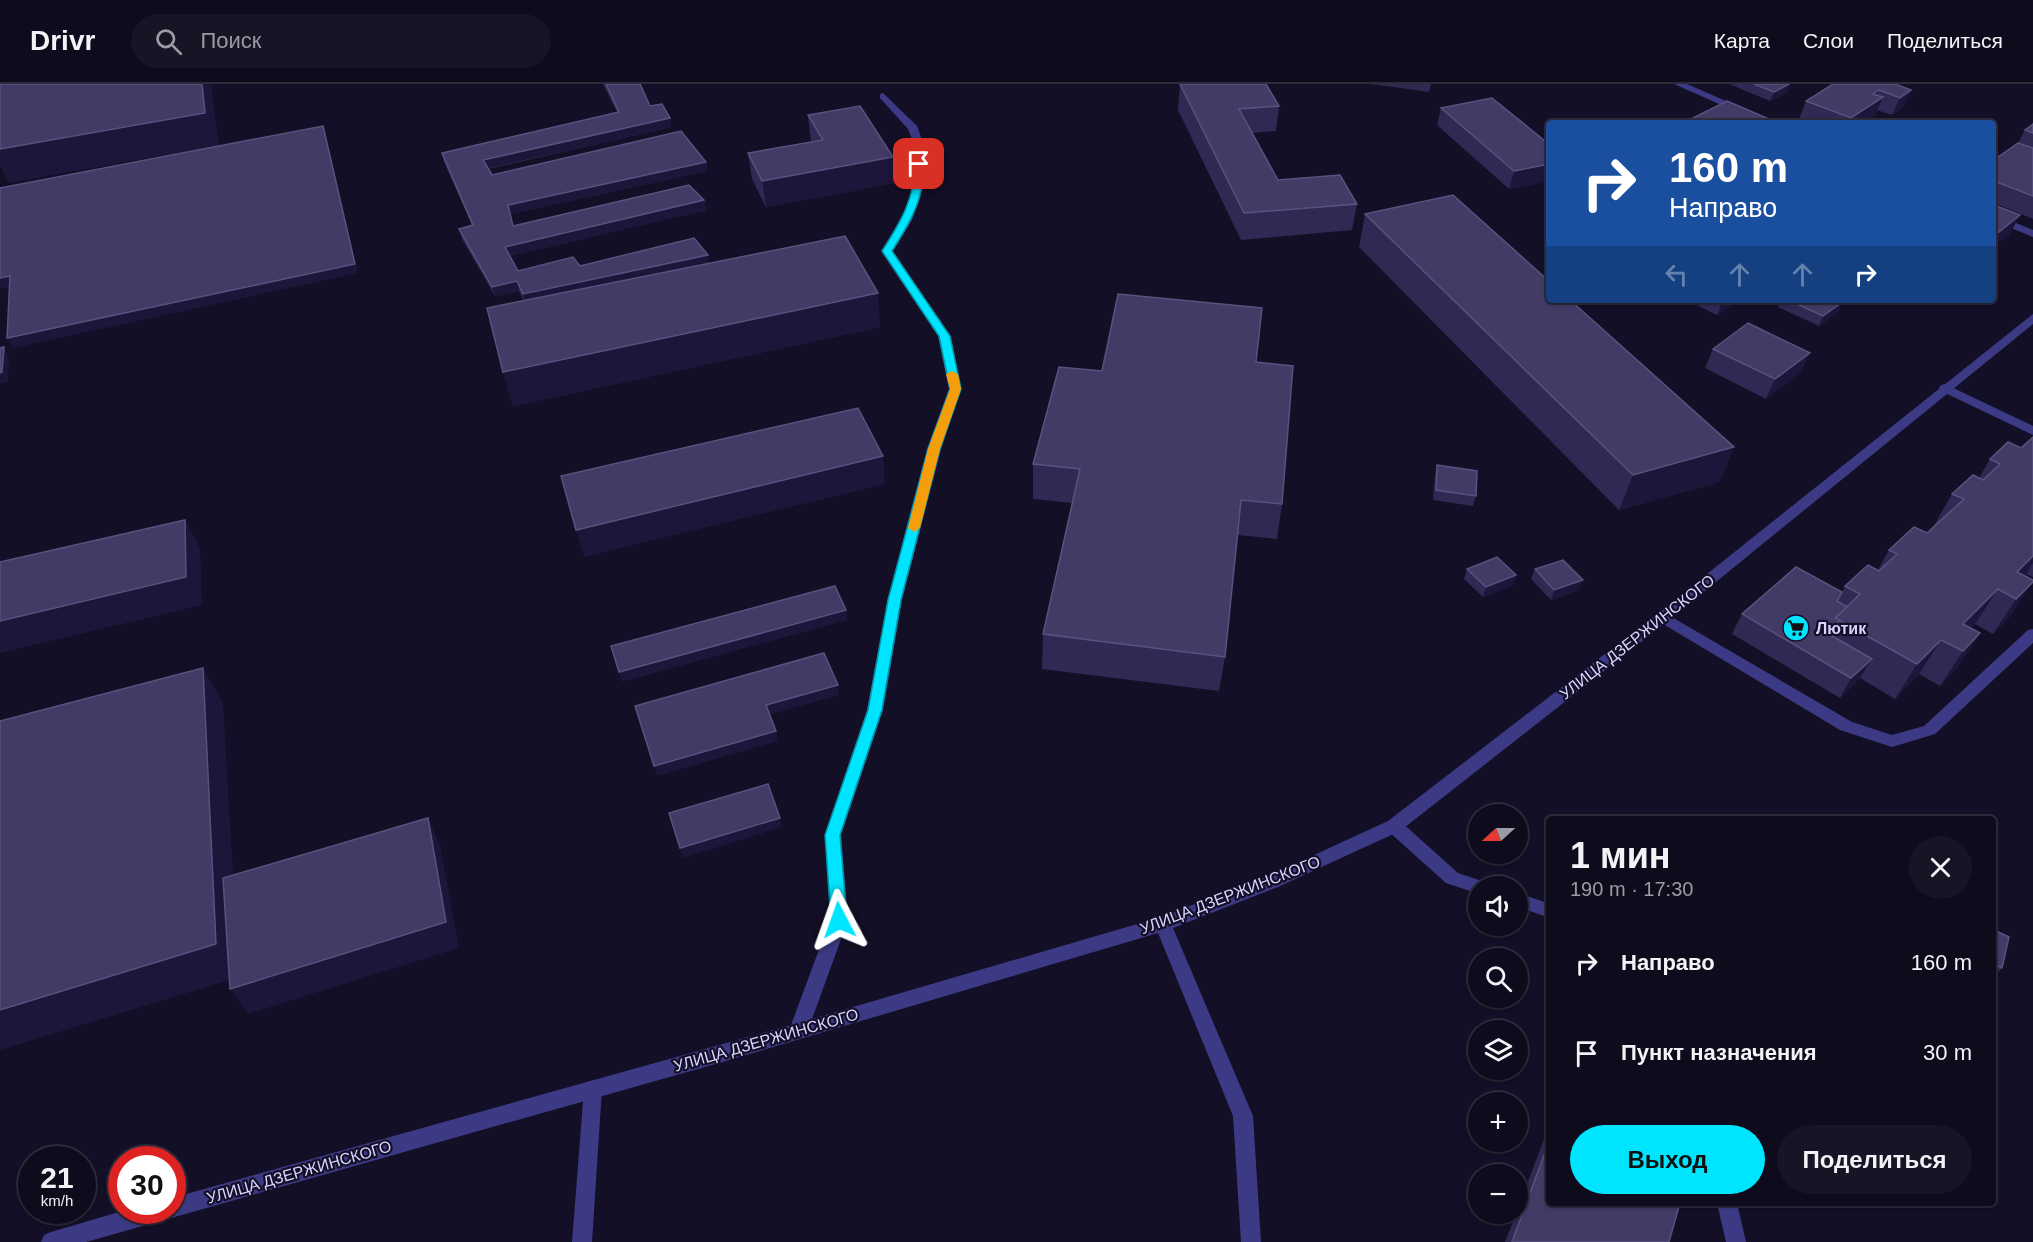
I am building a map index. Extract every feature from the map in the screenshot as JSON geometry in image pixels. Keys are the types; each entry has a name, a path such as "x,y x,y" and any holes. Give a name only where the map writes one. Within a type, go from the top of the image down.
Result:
{"street":[{"path":"1679,84 1764,120"},
{"path":"798,1032 839,920 833,835 875,710 895,600 934,449 955,389 944,336 887,251 907,220 920,182 918,145 913,128 883,96"},
{"path":"1996,218 2033,234"},
{"name":"УЛИЦА ДЗЕРЖИНСКОГО","path":"186,1204 798,1032 1163,924 1272,882 1394,826 1663,617 2033,318"},
{"path":"1945,388 2033,431"},
{"path":"1663,617 1846,726 1892,741 1929,730 2033,634"},
{"path":"1394,826 1452,878 1468,883"},
{"path":"1528,903 1546,910"},
{"path":"1163,924 1243,1116 1251,1242"},
{"path":"582,1242 593,1089"},
{"path":"1728,1206 1736,1242"},
{"path":"51,1242 113,1224"}],"building":[{"path":"0,84 202,84 205,113 0,149"},
{"path":"606,84 640,84 650,106 662,104 670,118 483,160 492,175 681,131 706,162 508,205 513,226 689,185 704,200 505,247 518,271 573,257 580,266 694,238 708,255 523,294 517,281 492,287 459,229 473,225 442,153 619,112"},
{"path":"1180,84 1266,84 1279,106 1239,109 1278,180 1340,175 1357,204 1244,213"},
{"path":"1754,84 1789,84 1774,92"},
{"path":"1833,84 1895,84 1911,90 1900,98 1879,90 1873,94 1883,97 1851,118 1806,101"},
{"path":"1492,98 1546,142 1546,165 1514,171 1441,108"},
{"path":"1727,101 1771,120 1689,120"},
{"path":"860,106 893,157 762,181 748,153 823,140 808,115"},
{"path":"2033,124 2033,133 2025,130"},
{"path":"323,126 355,264 7,338 10,276 0,278 0,188"},
{"path":"2018,143 2033,148 2033,196 1996,182 1996,159"},
{"path":"1453,195 1546,278 1546,303 1573,303 1734,447 1633,475 1365,214"},
{"path":"1996,206 2020,215 1996,234"},
{"path":"845,236 878,293 503,372 487,308"},
{"path":"1118,294 1262,308 1256,362 1293,366 1282,504 1241,500 1225,657 1043,634 1080,469 1033,464 1059,367 1102,371"},
{"path":"1795,303 1841,303 1823,316"},
{"path":"1748,323 1810,353 1775,379 1713,349"},
{"path":"4,347 2,372 0,373 0,348"},
{"path":"858,408 883,456 576,530 561,476"},
{"path":"2033,437 2033,556 2017,572 2033,582 2016,599 1998,589 1963,624 1980,633 1963,651 1941,640 1917,664 1835,618 1860,594 1845,586 1868,565 1879,571 1897,554 1889,550 1914,527 1927,533 1964,499 1952,494 1973,475 1983,480 2000,464 1990,459 2008,442 2021,448"},
{"path":"1437,465 1477,471 1476,496 1436,490"},
{"path":"185,520 186,577 0,621 0,562"},
{"path":"1497,557 1516,575 1486,587 1467,569"},
{"path":"1563,560 1583,580 1554,590 1535,569"},
{"path":"1796,567 1842,592 1837,601 1847,607 1835,618 1840,620 1827,633 1872,659 1851,678 1742,614"},
{"path":"835,586 846,610 619,672 611,646"},
{"path":"824,653 838,685 766,705 776,731 654,766 635,706"},
{"path":"203,668 216,944 0,1010 0,721"},
{"path":"768,784 780,818 680,848 669,813"},
{"path":"428,818 446,922 230,989 223,878"},
{"path":"1996,931 2009,937 2002,968 1996,965"},
{"path":"1546,1150 1546,1206 1679,1206 1669,1242 1512,1242 1519,1224 1528,1224 1528,1199"}],"slow traffic":[{"path":"914,528 934,449 955,389 952,374"}],"place":[{"name":"Лютик","path":"1796,628"}],"route":[{"path":"839,920 833,835 875,710 895,600 934,449 955,389 944,336 887,251 907,220 920,182 919,164"}]}
